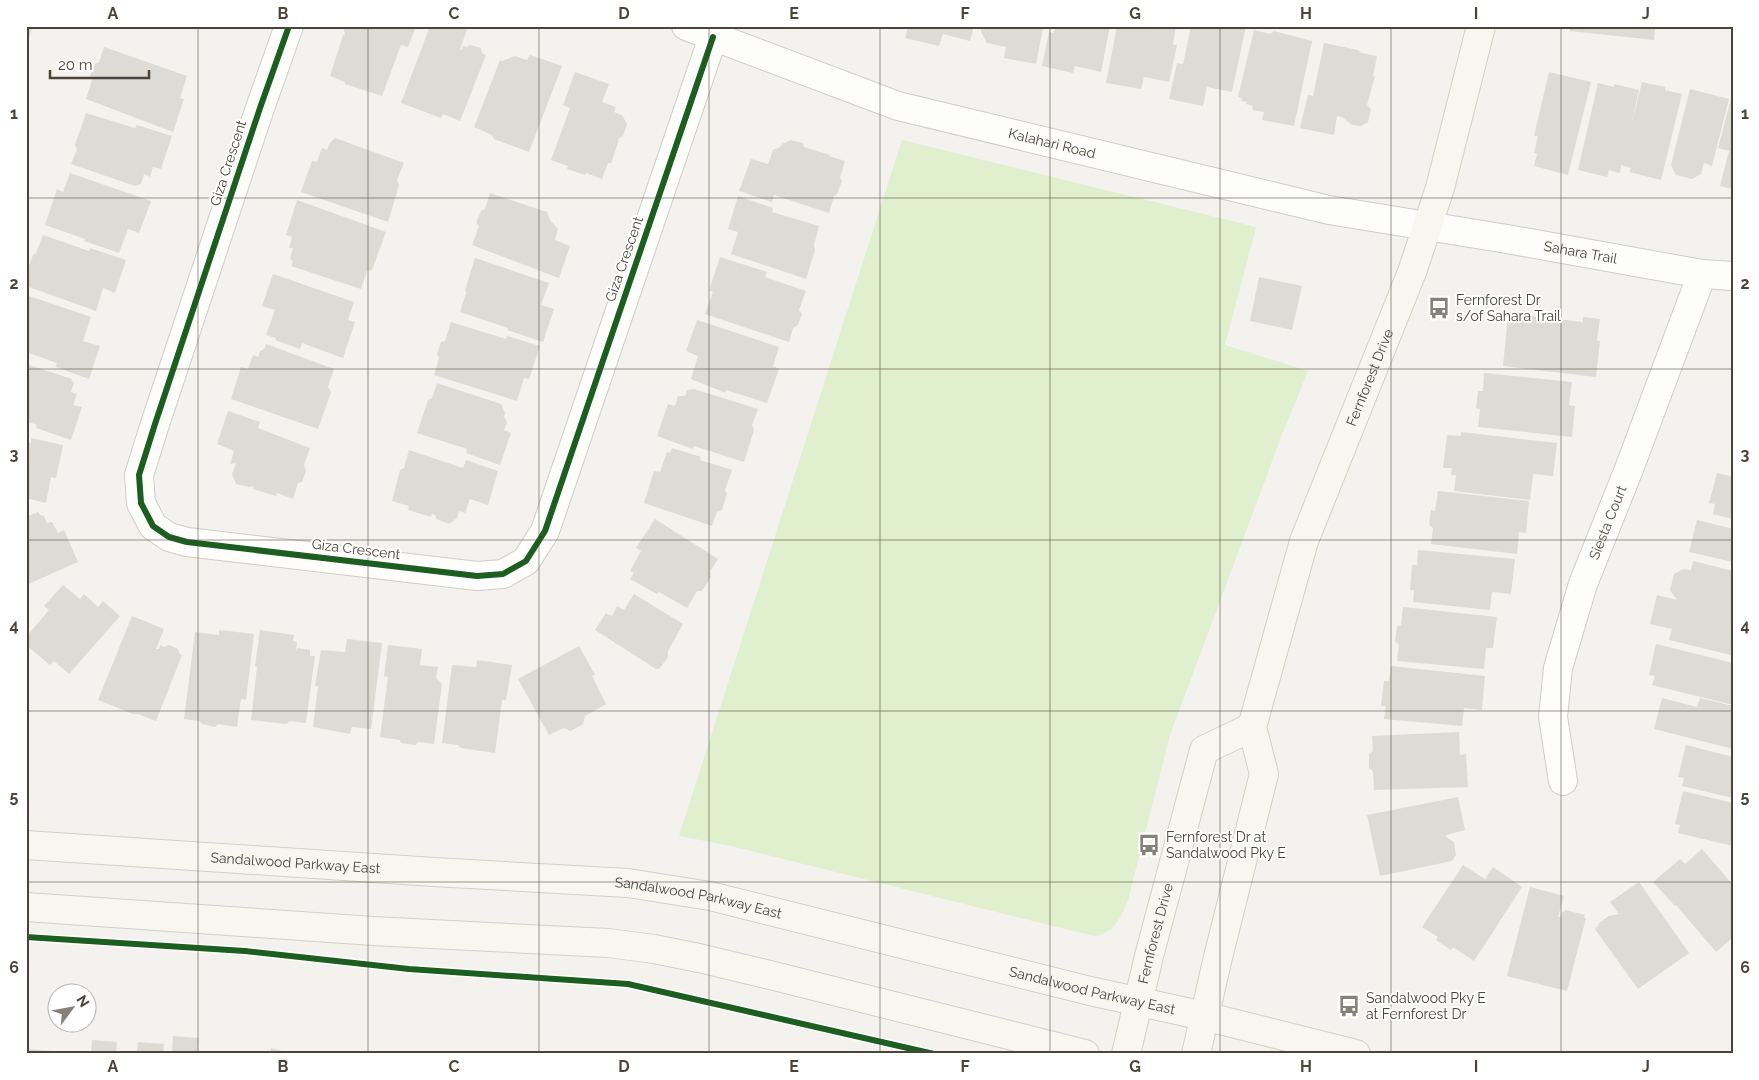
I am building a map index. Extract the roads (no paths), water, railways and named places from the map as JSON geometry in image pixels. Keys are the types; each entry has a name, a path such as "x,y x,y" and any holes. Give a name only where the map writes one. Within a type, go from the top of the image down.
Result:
{"main road":[{"name":"Fernforest Drive","path":"1196,1054 1218,957 1264,774 1252,727 1304,541 1412,272 1428,226 1444,175 1481,26"},
{"name":"Fernforest Drive","path":"1126,1054 1204,750 1252,727"},
{"name":"Sandalwood Parkway East","path":"26,845 628,883 710,896 1080,989 1204,1016 1356,1054"},
{"path":"26,907 363,930 608,943 654,949 774,976 1085,1054"}],"street":[{"name":"Giza Crescent","path":"289,26 260,108 139,475 141,503 153,526 170,537 187,542 477,576 503,574 526,560 545,531 713,37"},
{"name":"Kalahari Road","path":"686,26 898,106 1329,210 1428,226"},
{"name":"Sahara Trail","path":"1428,226 1702,274 1733,276"},
{"name":"Siesta Court","path":"1563,781 1553,717 1558,668 1583,584 1629,469 1702,274"}],"place":[{"name":"Fernforest Dr s/of Sahara Trail","path":"1439,308"},
{"name":"Fernforest Dr at Sandalwood Pky E","path":"1149,845"},
{"name":"Sandalwood Pky E at Fernforest Dr","path":"1349,1006"}]}
